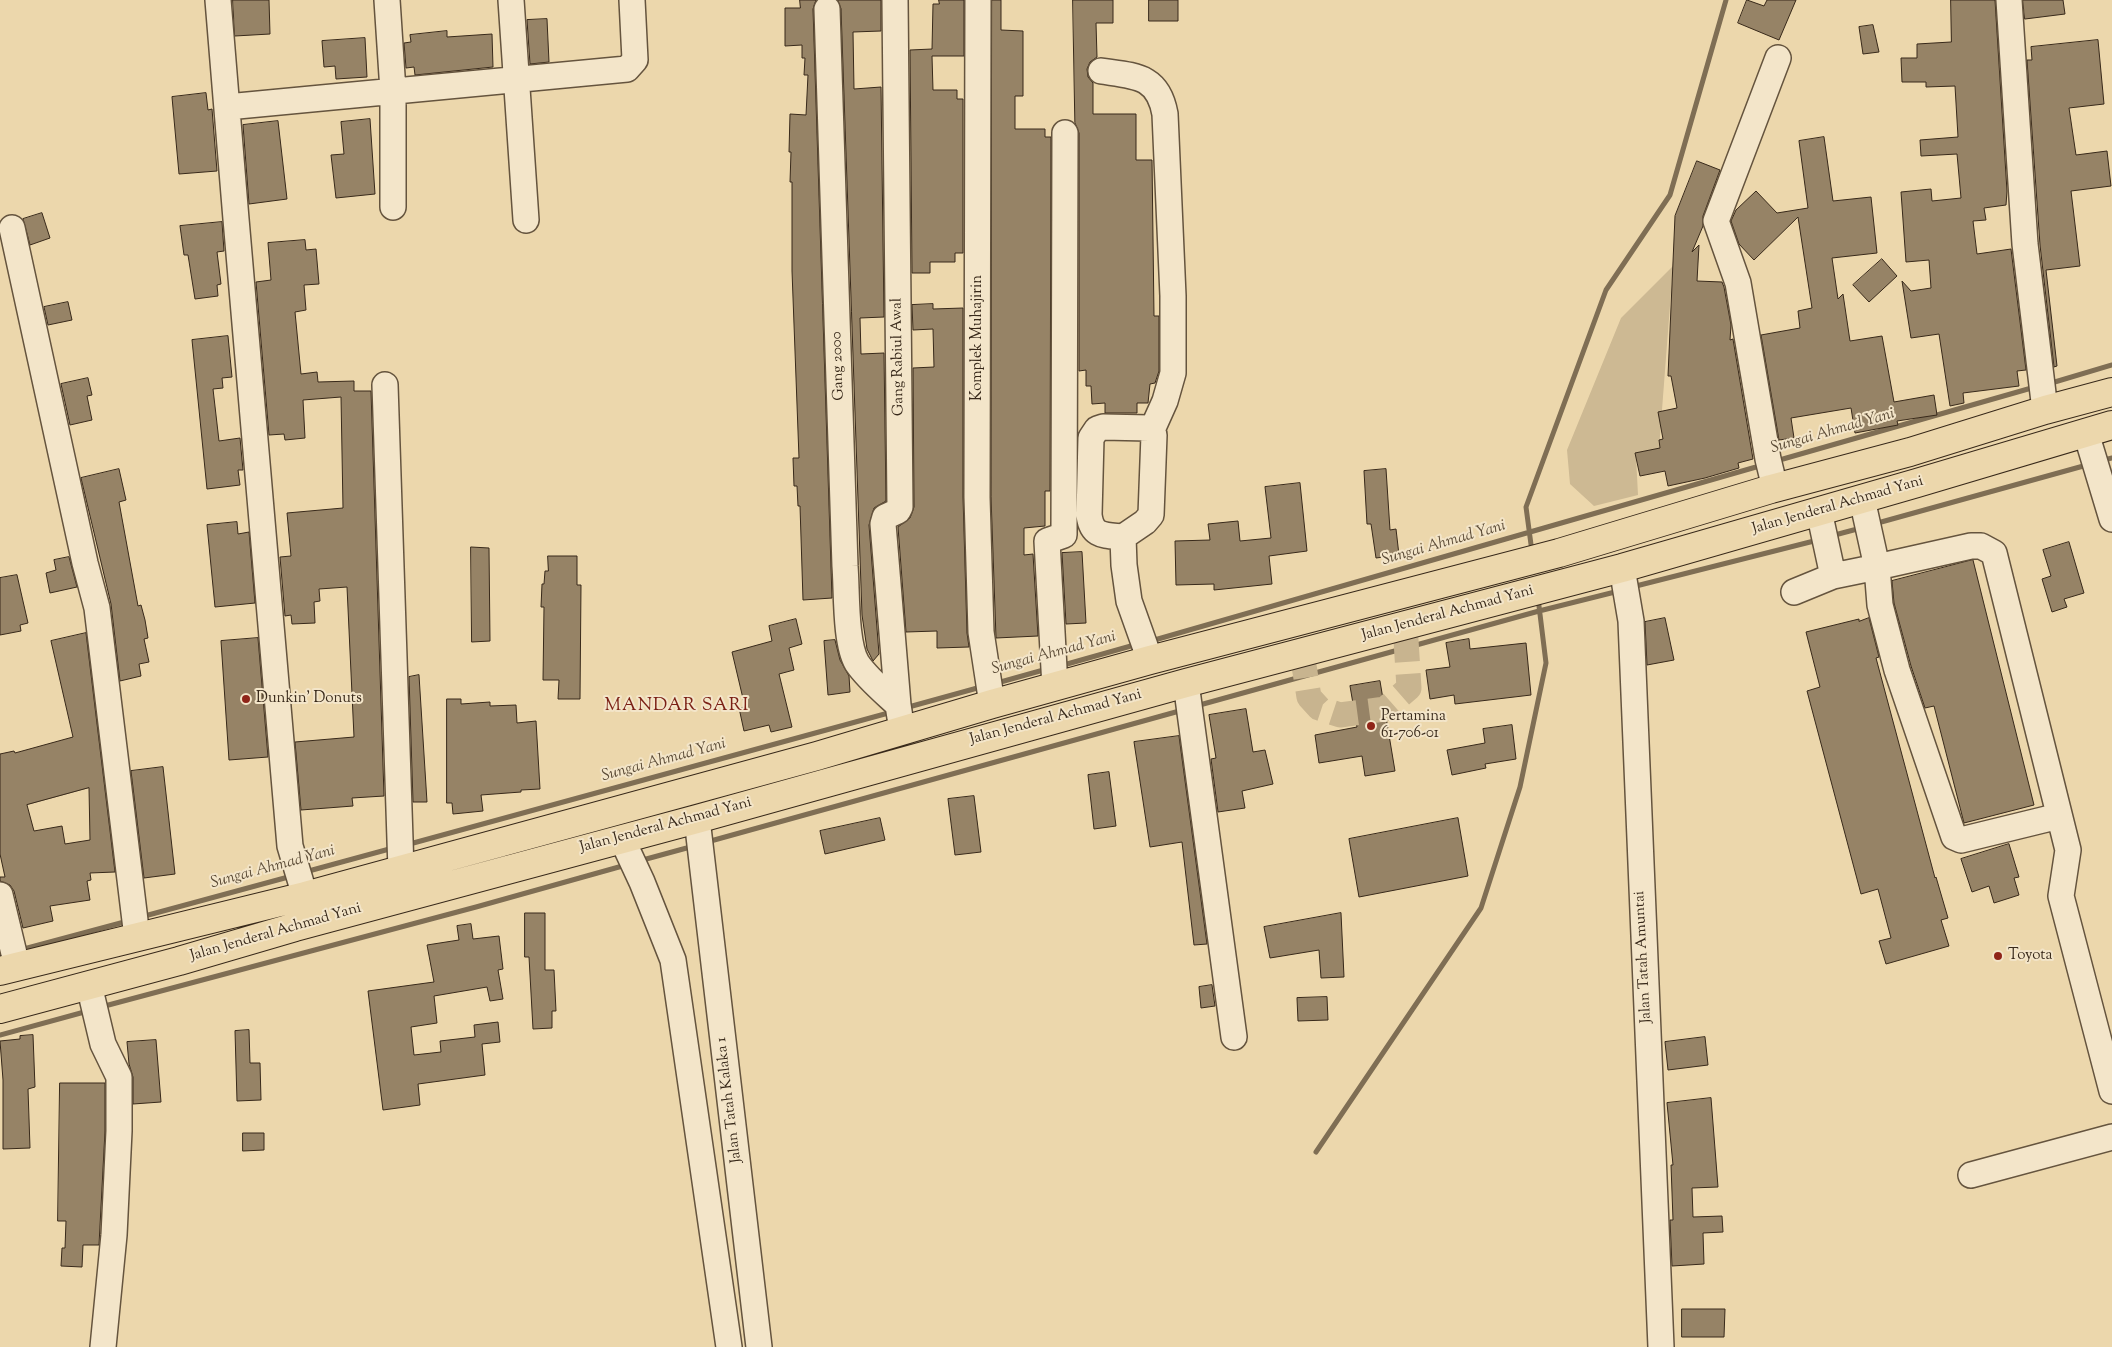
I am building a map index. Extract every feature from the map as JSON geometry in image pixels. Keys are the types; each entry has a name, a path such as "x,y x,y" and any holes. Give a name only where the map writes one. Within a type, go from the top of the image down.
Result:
{"highway":[{"name":"Jalan Jenderal Achmad Yani","path":"9,969 305,896 400,853 817,756 900,718 990,691 1054,675 1144,646 1478,574 1559,553 1771,473 1910,452 2044,394 2112,392"},
{"name":"Jalan Jenderal Achmad Yani","path":"0,1009 179,961 295,927 626,846 699,836 821,783 1188,701 1405,624 1483,606 1558,585 1624,582 1823,529 1866,517 1917,483 2092,453 2112,425"},
{"path":"1910,452 1917,483"},
{"path":"817,756 821,783"},
{"path":"171,929 179,961"}],"street":[{"path":"218,0 290,846 305,896"},
{"path":"386,0 393,91 393,207"},
{"path":"511,0 526,220"},
{"path":"227,107 627,69 633,65 635,60 632,0"},
{"name":"Gang Rabiul Awal","path":"895,0 900,507 898,511 885,517 883,524 900,718"},
{"name":"Komplek Muhajirin","path":"978,0 977,497 981,632 990,691"},
{"path":"2009,0 2025,244 2044,394"},
{"name":"Gang 2000","path":"827,9 845,566 850,639 852,652 858,665 900,718"},
{"path":"1771,473 1738,283 1716,222 1778,58"},
{"path":"1101,71 1140,77 1155,88 1163,101 1173,296 1173,373 1165,401 1152,430 1154,435 1151,515 1145,522 1123,537 1102,535 1094,530 1090,524 1091,438 1097,429 1103,427 1149,428 1152,430"},
{"path":"1054,675 1047,541 1064,535 1065,133"},
{"path":"12,228 84,563 97,608 138,937"},
{"path":"385,385 400,853"},
{"path":"2092,453 2112,519"},
{"path":"1866,517 1877,567 1880,605 1897,670 1954,837 1961,840 2059,816"},
{"path":"1823,529 1833,576"},
{"path":"1123,537 1124,565 1129,601 1144,646"},
{"path":"1794,592 1833,576 1971,546 1981,546 1994,553 2068,850 2061,896 2112,1091"},
{"name":"Jalan Tatah Amuntai","path":"1624,582 1631,621 1661,1347"},
{"path":"1188,701 1234,1037"},
{"name":"Jalan Tatah Kalaka 1","path":"699,836 759,1347"},
{"path":"626,846 673,960 729,1347"},
{"path":"0,894 9,969"},
{"path":"89,985 103,1044 119,1077 119,1131 114,1235 103,1347"},
{"path":"1971,1175 2112,1137"}],"shaded area":[{"path":"1673,266 1659,449 1636,456 1638,495 1594,506 1570,484 1567,450 1621,318"}],"building":[{"path":"233,0 269,0 270,34 235,36"},
{"path":"800,0 816,0 813,9 832,598 803,600 800,506 798,506 797,486 794,486 793,458 799,458 792,271 792,182 790,182 791,152 789,152 790,114 806,115 808,75 804,75 805,58 802,58 802,45 785,46 785,8 800,8"},
{"path":"838,0 881,0 881,31 853,32 854,89 881,87 884,317 860,318 861,354 884,353 886,501 874,508 869,525 879,654 873,661 867,649 862,615 841,9"},
{"path":"939,0 964,0 964,56 932,56 933,90 957,90 957,99 963,99 963,253 955,253 955,262 930,262 930,273 912,273 910,50 932,49 933,4 939,4"},
{"path":"992,0 1001,0 1001,30 1023,31 1023,96 1015,96 1015,129 1045,129 1045,137 1051,137 1050,491 1045,491 1045,526 1024,528 1024,555 1033,554 1038,636 996,638 991,497"},
{"path":"1073,0 1113,0 1113,23 1096,23 1097,57 1090,62 1087,69 1088,77 1093,83 1093,114 1136,114 1136,160 1152,160 1154,316 1159,316 1159,371 1155,383 1150,384 1148,403 1137,403 1137,413 1105,413 1105,403 1092,404 1091,386 1086,386 1086,370 1079,371 1079,133 1075,123"},
{"path":"1149,0 1178,0 1178,21 1149,21"},
{"path":"1747,0 1764,6 1767,0 1796,0 1779,40 1738,23"},
{"path":"1951,0 1995,0 2007,191 2006,205 1984,208 1986,220 1973,221 1977,254 2011,249 2026,370 2017,371 2019,386 1963,393 1964,403 1950,406 1939,334 1911,338 1902,281 1911,291 1931,288 1929,260 1906,262 1901,192 1931,189 1932,201 1961,198 1957,154 1921,156 1920,140 1958,137 1955,86 1926,87 1926,82 1902,82 1901,58 1917,58 1917,44 1951,42"},
{"path":"2023,0 2063,0 2065,14 2025,19"},
{"path":"547,19 549,62 530,64 527,20"},
{"path":"1873,25 1879,52 1863,54 1859,27"},
{"path":"447,31 447,37 492,34 493,67 415,75 414,67 406,68 404,43 411,42 410,35"},
{"path":"365,38 367,77 336,79 335,66 324,67 322,41"},
{"path":"2098,40 2104,104 2069,108 2076,155 2107,151 2111,186 2071,191 2080,266 2046,270 2057,366 2054,367 2040,245 2027,60 2032,60 2031,47"},
{"path":"206,93 208,110 212,109 217,171 179,174 172,97"},
{"path":"370,119 375,194 336,198 331,155 344,154 341,122"},
{"path":"278,121 287,199 249,204 243,125"},
{"path":"1824,137 1833,201 1871,197 1877,253 1832,258 1838,299 1843,294 1850,341 1882,336 1894,402 1934,395 1937,415 1897,421 1898,425 1855,433 1851,408 1791,418 1794,438 1779,440 1761,335 1800,328 1798,311 1812,308 1798,217 1754,260 1739,244 1731,221 1736,210 1756,191 1777,213 1808,208 1799,141"},
{"path":"1697,161 1720,170 1703,216 1703,226 1692,252 1699,245 1697,281 1722,282 1724,287 1731,325 1730,340 1733,339 1753,459 1738,463 1739,468 1668,486 1665,471 1640,476 1635,453 1660,448 1659,440 1663,439 1658,412 1677,408 1671,376 1668,376 1675,216"},
{"path":"42,213 50,238 30,245 23,219"},
{"path":"222,222 224,251 217,252 221,284 217,285 218,296 195,299 188,255 184,255 180,226"},
{"path":"305,240 306,250 316,249 319,284 304,285 306,310 295,312 301,374 317,372 318,382 354,381 354,391 371,391 384,796 352,798 353,806 301,810 295,742 354,737 347,587 319,589 320,601 314,602 315,623 292,624 291,615 285,616 280,557 291,556 287,513 343,508 341,397 303,400 305,438 285,440 284,434 269,435 256,282 271,280 268,243"},
{"path":"1882,259 1897,276 1869,302 1853,285"},
{"path":"68,302 72,320 48,325 44,307"},
{"path":"933,304 933,309 963,308 963,497 969,647 937,648 937,631 906,632 898,527 910,518 914,507 913,368 934,367 933,329 913,330 912,305"},
{"path":"228,336 232,377 222,378 223,388 213,389 219,441 240,438 243,470 238,470 240,485 207,489 192,340"},
{"path":"88,378 92,395 87,396 92,420 70,425 61,384"},
{"path":"119,469 126,500 119,502 138,606 141,605 145,620 148,638 144,639 149,662 139,664 141,676 120,681 111,604 81,478"},
{"path":"1386,469 1390,530 1396,529 1399,555 1376,558 1371,524 1367,524 1364,471"},
{"path":"1300,483 1307,551 1269,556 1272,584 1214,590 1214,584 1176,585 1175,541 1210,540 1208,524 1238,521 1240,541 1271,538 1265,487"},
{"path":"237,522 238,534 249,532 255,603 215,607 207,525"},
{"path":"2069,542 2084,593 2064,599 2067,607 2052,612 2042,579 2051,576 2043,550"},
{"path":"471,547 489,548 490,641 472,642"},
{"path":"1082,552 1086,623 1066,624 1062,553"},
{"path":"548,556 577,556 577,585 581,585 580,699 558,699 559,680 543,680 544,607 541,607 542,584 544,584 545,571 548,571"},
{"path":"69,557 77,587 50,593 46,573 56,570 54,560"},
{"path":"1973,560 2034,805 1964,823 1934,706 1925,708 1911,666 1894,603 1892,581"},
{"path":"17,575 28,623 20,625 21,631 0,635 0,578"},
{"path":"1665,618 1674,660 1647,665 1645,622"},
{"path":"1869,618 1879,657 1876,658 1935,878 1948,918 1941,920 1949,946 1886,964 1879,941 1891,938 1878,889 1861,894 1807,691 1820,687 1806,632"},
{"path":"796,619 802,644 789,648 794,670 779,674 792,727 771,732 769,725 744,731 739,708 745,707 732,652 772,641 769,626"},
{"path":"86,633 115,872 90,873 91,880 87,881 90,900 50,906 53,921 23,928 14,891 10,885 0,881 0,877 5,877 0,854 0,754 14,751 15,753 73,737 51,641","holes":["89,788 90,840 65,844 62,826 34,831 27,805"]},
{"name":"Dunkin' Donuts","path":"258,638 268,757 229,760 221,641"},
{"path":"1469,639 1470,649 1526,643 1531,695 1455,704 1454,695 1430,699 1426,670 1450,667 1446,643"},
{"path":"835,640 840,660 849,676 850,692 828,695 824,641"},
{"path":"419,675 427,802 413,802 409,677"},
{"path":"1380,681 1395,771 1365,776 1362,756 1319,763 1315,735 1357,727 1350,686"},
{"path":"447,699 461,699 461,704 490,702 490,706 516,705 517,723 536,721 540,789 481,795 483,811 453,814 452,803 447,803"},
{"path":"1246,709 1253,752 1265,750 1273,784 1242,791 1245,808 1218,812 1211,759 1216,758 1209,715"},
{"path":"1512,725 1516,759 1485,764 1486,768 1452,775 1447,750 1485,743 1483,729"},
{"path":"1179,736 1207,944 1194,945 1182,842 1150,847 1134,742"},
{"path":"163,767 175,874 144,878 131,771"},
{"path":"1109,772 1116,826 1094,829 1088,775"},
{"path":"974,796 981,852 955,855 948,799"},
{"path":"880,818 885,840 825,854 820,831"},
{"path":"1458,818 1468,876 1359,897 1349,839"},
{"path":"2009,844 2019,877 2014,878 2019,895 1994,903 1989,886 1972,892 1961,859"},
{"path":"525,913 545,913 545,970 554,970 556,1011 552,1011 552,1028 533,1029 529,957 525,957"},
{"path":"1341,913 1344,977 1321,978 1319,950 1270,958 1264,927"},
{"path":"471,924 473,939 499,936 503,969 498,970 503,999 490,1001 487,987 434,996 437,1023 411,1027 414,1055 441,1052 440,1041 475,1037 474,1025 498,1022 500,1042 482,1044 485,1075 418,1084 420,1105 383,1110 368,991 434,982 427,945 459,940 457,926"},
{"path":"1212,985 1215,1006 1201,1008 1199,987"},
{"path":"1327,997 1328,1020 1298,1021 1297,998"},
{"path":"249,1030 250,1063 260,1063 261,1100 237,1101 235,1031"},
{"path":"33,1035 35,1087 28,1089 30,1148 3,1149 3,1080 0,1041 20,1039 20,1036"},
{"path":"1705,1037 1708,1065 1668,1070 1665,1042"},
{"path":"156,1040 161,1102 133,1104 133,1077 129,1064 127,1042"},
{"path":"60,1083 105,1083 105,1131 99,1245 83,1245 82,1267 61,1266 62,1248 65,1248 66,1221 58,1221"},
{"path":"1711,1098 1718,1187 1692,1188 1693,1217 1722,1216 1723,1232 1703,1233 1704,1264 1672,1266 1670,1220 1673,1220 1671,1165 1673,1165 1667,1103"},
{"path":"243,1133 264,1133 264,1150 243,1151"},
{"path":"1682,1309 1725,1309 1724,1337 1682,1337"}],"waterway":[{"path":"1532,552 1526,507 1606,290 1670,195 1726,0"},
{"name":"Sungai Ahmad Yani","path":"2048,384 2112,365"},
{"name":"Sungai Ahmad Yani","path":"1776,461 2035,387"},
{"name":"Sungai Ahmad Yani","path":"2100,461 2112,458"},
{"name":"Sungai Ahmad Yani","path":"1151,641 1763,465"},
{"name":"Sungai Ahmad Yani","path":"1874,524 2087,465"},
{"name":"Sungai Ahmad Yani","path":"1831,536 1861,528"},
{"name":"Sungai Ahmad Yani","path":"1632,587 1818,540"},
{"name":"Sungai Ahmad Yani","path":"1196,706 1539,611 1619,591"},
{"path":"1316,1152 1481,908 1520,787 1546,663 1538,598"},
{"name":"Sungai Ahmad Yani","path":"1060,666 1138,644"},
{"name":"Sungai Ahmad Yani","path":"997,683 1047,669"},
{"name":"Sungai Ahmad Yani","path":"905,708 981,687"},
{"name":"Sungai Ahmad Yani","path":"707,842 1183,710"},
{"name":"Sungai Ahmad Yani","path":"406,845 892,712"},
{"name":"Sungai Ahmad Yani","path":"639,861 694,846"},
{"name":"Sungai Ahmad Yani","path":"305,872 393,848"},
{"name":"Sungai Ahmad Yani","path":"101,1007 626,865"},
{"name":"Sungai Ahmad Yani","path":"141,917 292,876"},
{"name":"Sungai Ahmad Yani","path":"20,950 128,921"},
{"name":"Sungai Ahmad Yani","path":"0,1035 88,1011"}],"tunnel":[{"path":"1302,653 1309,697 1319,708 1340,715 1385,709 1409,688 1405,624"}],"place":[{"name":"Dunkin' Donuts","path":"246,699"},
{"name":"Pertamina 61-706-01","path":"1371,726"},
{"name":"Toyota","path":"1998,956"}],"district":[{"name":"MANDAR SARI","path":"677,707"}]}
